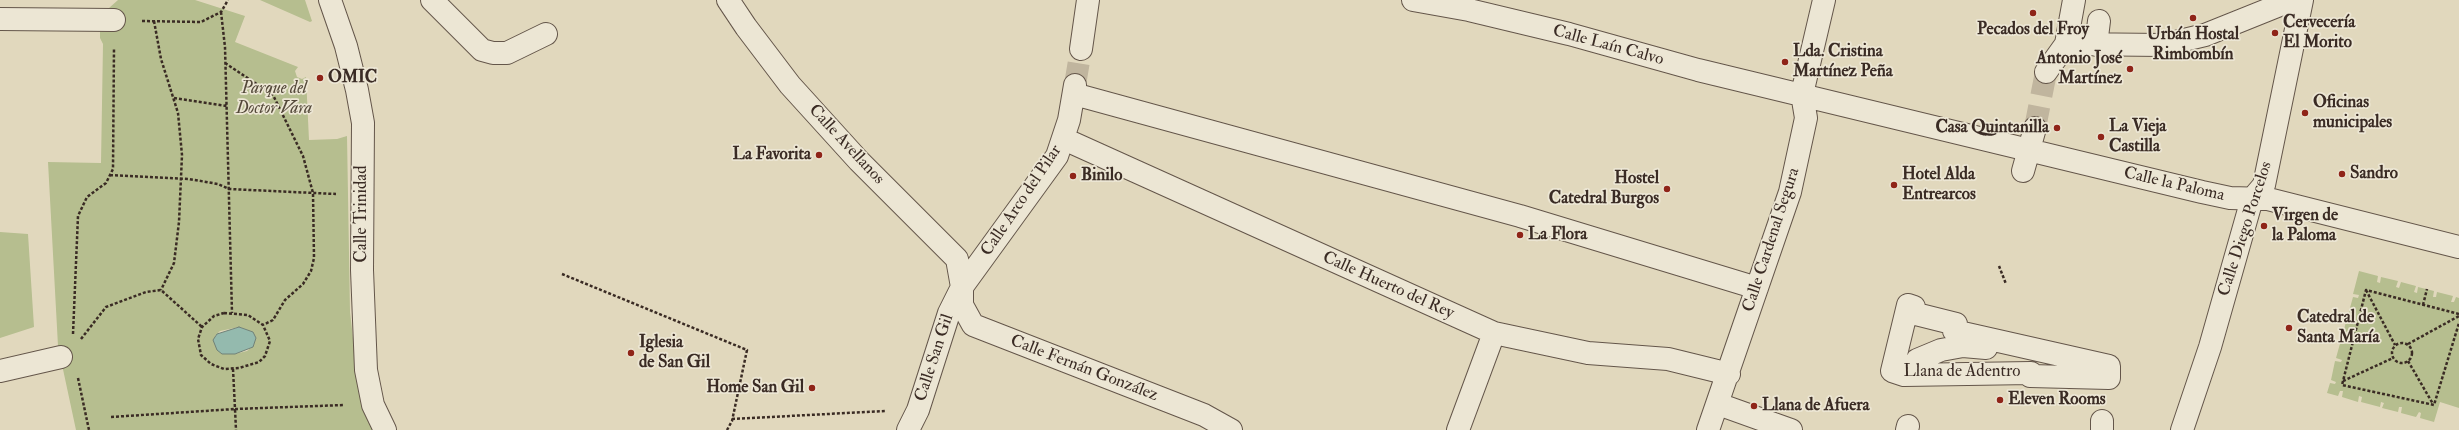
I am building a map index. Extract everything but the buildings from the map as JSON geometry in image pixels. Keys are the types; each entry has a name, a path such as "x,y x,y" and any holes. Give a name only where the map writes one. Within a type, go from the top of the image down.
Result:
{"street":[{"name":"Calle Trinidad","path":"330,0 346,46 357,90 362,123 362,270 366,370 373,405 386,430"},
{"path":"432,0 482,50 493,53 507,52 546,34"},
{"name":"Calle Avellanos","path":"728,0 790,85 859,161 957,260 962,287"},
{"path":"1081,49 1088,0"},
{"name":"Calle Laín Calvo","path":"1413,0 1469,10 1569,34 1698,70 1802,94"},
{"name":"Calle Cardenal Segura","path":"1708,430 1729,374 1790,192 1806,118 1802,94 1824,0"},
{"path":"2046,72 2066,44 2074,0"},
{"path":"2066,44 2163,45 2205,35 2292,0"},
{"name":"Calle Diego Porcelos","path":"2182,430 2210,347 2252,199 2264,185 2302,0"},
{"path":"0,19 118,21"},
{"path":"2096,45 2099,21"},
{"name":"Calle Arco del Pilar","path":"962,287 1057,156 1064,139 1075,90 1520,216 1757,288"},
{"name":"Calle la Paloma","path":"1802,94 2230,198 2268,199 2459,247"},
{"path":"2023,171 2034,128"},
{"name":"Calle Huerto del Rey","path":"1064,139 1494,333 1588,353 1668,359 1729,374"},
{"name":"Calle San Gil","path":"908,430 918,410 949,313 962,287"},
{"name":"Calle Fernán González","path":"962,287 962,304 973,325 1204,415 1231,430"},
{"name":"Llana de Adentro","path":"1912,372 1917,360 1941,350 1963,346 1989,344 2109,366 2109,378 2030,376 2031,373 1904,375 1892,371 1908,305 1914,307 1912,313 1956,324 1954,331 1989,344"},
{"path":"1458,430 1494,333"},
{"path":"0,371 72,353"},
{"path":"1718,404 1791,430"}],"path":[{"path":"89,430 72,353 78,216 87,197 106,183 113,169 114,44 118,21 201,22 221,12 228,0"},
{"path":"221,12 226,63 232,313"},
{"path":"154,21 161,59 174,98 182,155 179,178 179,222 174,264 161,290"},
{"path":"226,63 273,95 303,156 313,193 314,258 312,271 303,284 285,300 273,320 264,325"},
{"path":"174,98 227,106"},
{"path":"110,175 179,178 218,184 229,189 344,195"},
{"path":"1999,266 2006,284"},
{"path":"562,274 748,350 732,418 727,430"},
{"path":"2423,305 2427,289"},
{"path":"72,353 106,307 146,292 161,290 202,327"},
{"path":"2366,290 2459,315"},
{"path":"2366,290 2395,345"},
{"path":"2366,290 2342,385 2434,405"},
{"path":"232,313 248,315 264,325 270,340 265,356 259,362 250,366 233,369 215,366 206,361 201,355 198,339 202,327 214,316 232,313"},
{"path":"2408,361 2398,362 2393,358 2392,351 2395,345 2400,343 2408,344 2459,315"},
{"path":"2434,405 2459,323"},
{"path":"2408,344 2412,353 2408,361"},
{"path":"2343,382 2393,358"},
{"path":"2408,361 2434,405"},
{"path":"233,369 236,430"},
{"path":"111,418 235,409 350,405"},
{"path":"732,418 918,410"}],"green space":[{"name":"Parque del Doctor Vara","path":"118,0 195,0 245,16 235,42 298,67 295,71 297,77 302,79 306,77 309,140 337,139 347,136 350,312 357,373 375,430 76,430 58,346 48,162 101,163 103,44 100,38 100,16","holes":["239,327 253,332 254,345 247,351 235,354 223,354 215,336 220,331"]},
{"path":"260,0 305,0 312,21 310,22"},
{"path":"0,232 28,234 34,327 0,338"},
{"path":"2359,271 2378,276 2377,282 2380,283 2381,277 2398,281 2396,287 2399,288 2401,282 2416,286 2414,292 2417,293 2418,287 2434,291 2433,297 2436,297 2437,292 2453,296 2451,302 2454,302 2456,297 2459,298 2459,408 2440,402 2434,422 2420,418 2421,413 2419,412 2416,417 2401,413 2402,407 2399,407 2398,412 2382,408 2384,403 2381,402 2380,407 2361,402 2362,397 2359,396 2358,402 2342,397 2343,391 2340,391 2338,396 2327,393 2330,383 2335,384 2336,382 2331,380 2335,361 2341,362 2342,360 2336,358 2341,340 2346,341 2347,339 2342,337 2347,318 2352,320 2353,317 2348,315 2353,297 2358,298 2359,295 2353,294"}],"water":[{"path":"239,327 253,332 256,338 253,347 235,354 222,354 217,350 213,340 217,334"}],"tunnel":[{"path":"1075,85 1081,49"},
{"path":"2035,128 2046,72"}],"place":[{"name":"Pecados del Froy","path":"2033,13"},
{"name":"Urbán Hostal Rimbombín","path":"2193,18"},
{"name":"Cervecería El Morito","path":"2275,33"},
{"name":"Lda. Cristina Martínez Peña","path":"1785,62"},
{"name":"Antonio José Martínez","path":"2130,69"},
{"name":"OMIC","path":"320,78"},
{"name":"Oficinas municipales","path":"2305,113"},
{"name":"Casa Quintanilla","path":"2057,128"},
{"name":"La Vieja Castilla","path":"2101,137"},
{"name":"La Favorita","path":"819,155"},
{"name":"Sandro","path":"2342,174"},
{"name":"Binilo","path":"1073,176"},
{"name":"Hotel Alda Entrearcos","path":"1894,185"},
{"name":"Hostel Catedral Burgos","path":"1667,189"},
{"name":"Virgen de la Paloma","path":"2264,226"},
{"name":"La Flora","path":"1520,235"},
{"name":"Catedral de Santa María","path":"2289,328"},
{"name":"Iglesia de San Gil","path":"631,353"},
{"name":"Home San Gil","path":"812,388"},
{"name":"Eleven Rooms","path":"2000,400"},
{"name":"Llana de Afuera","path":"1754,406"}]}
